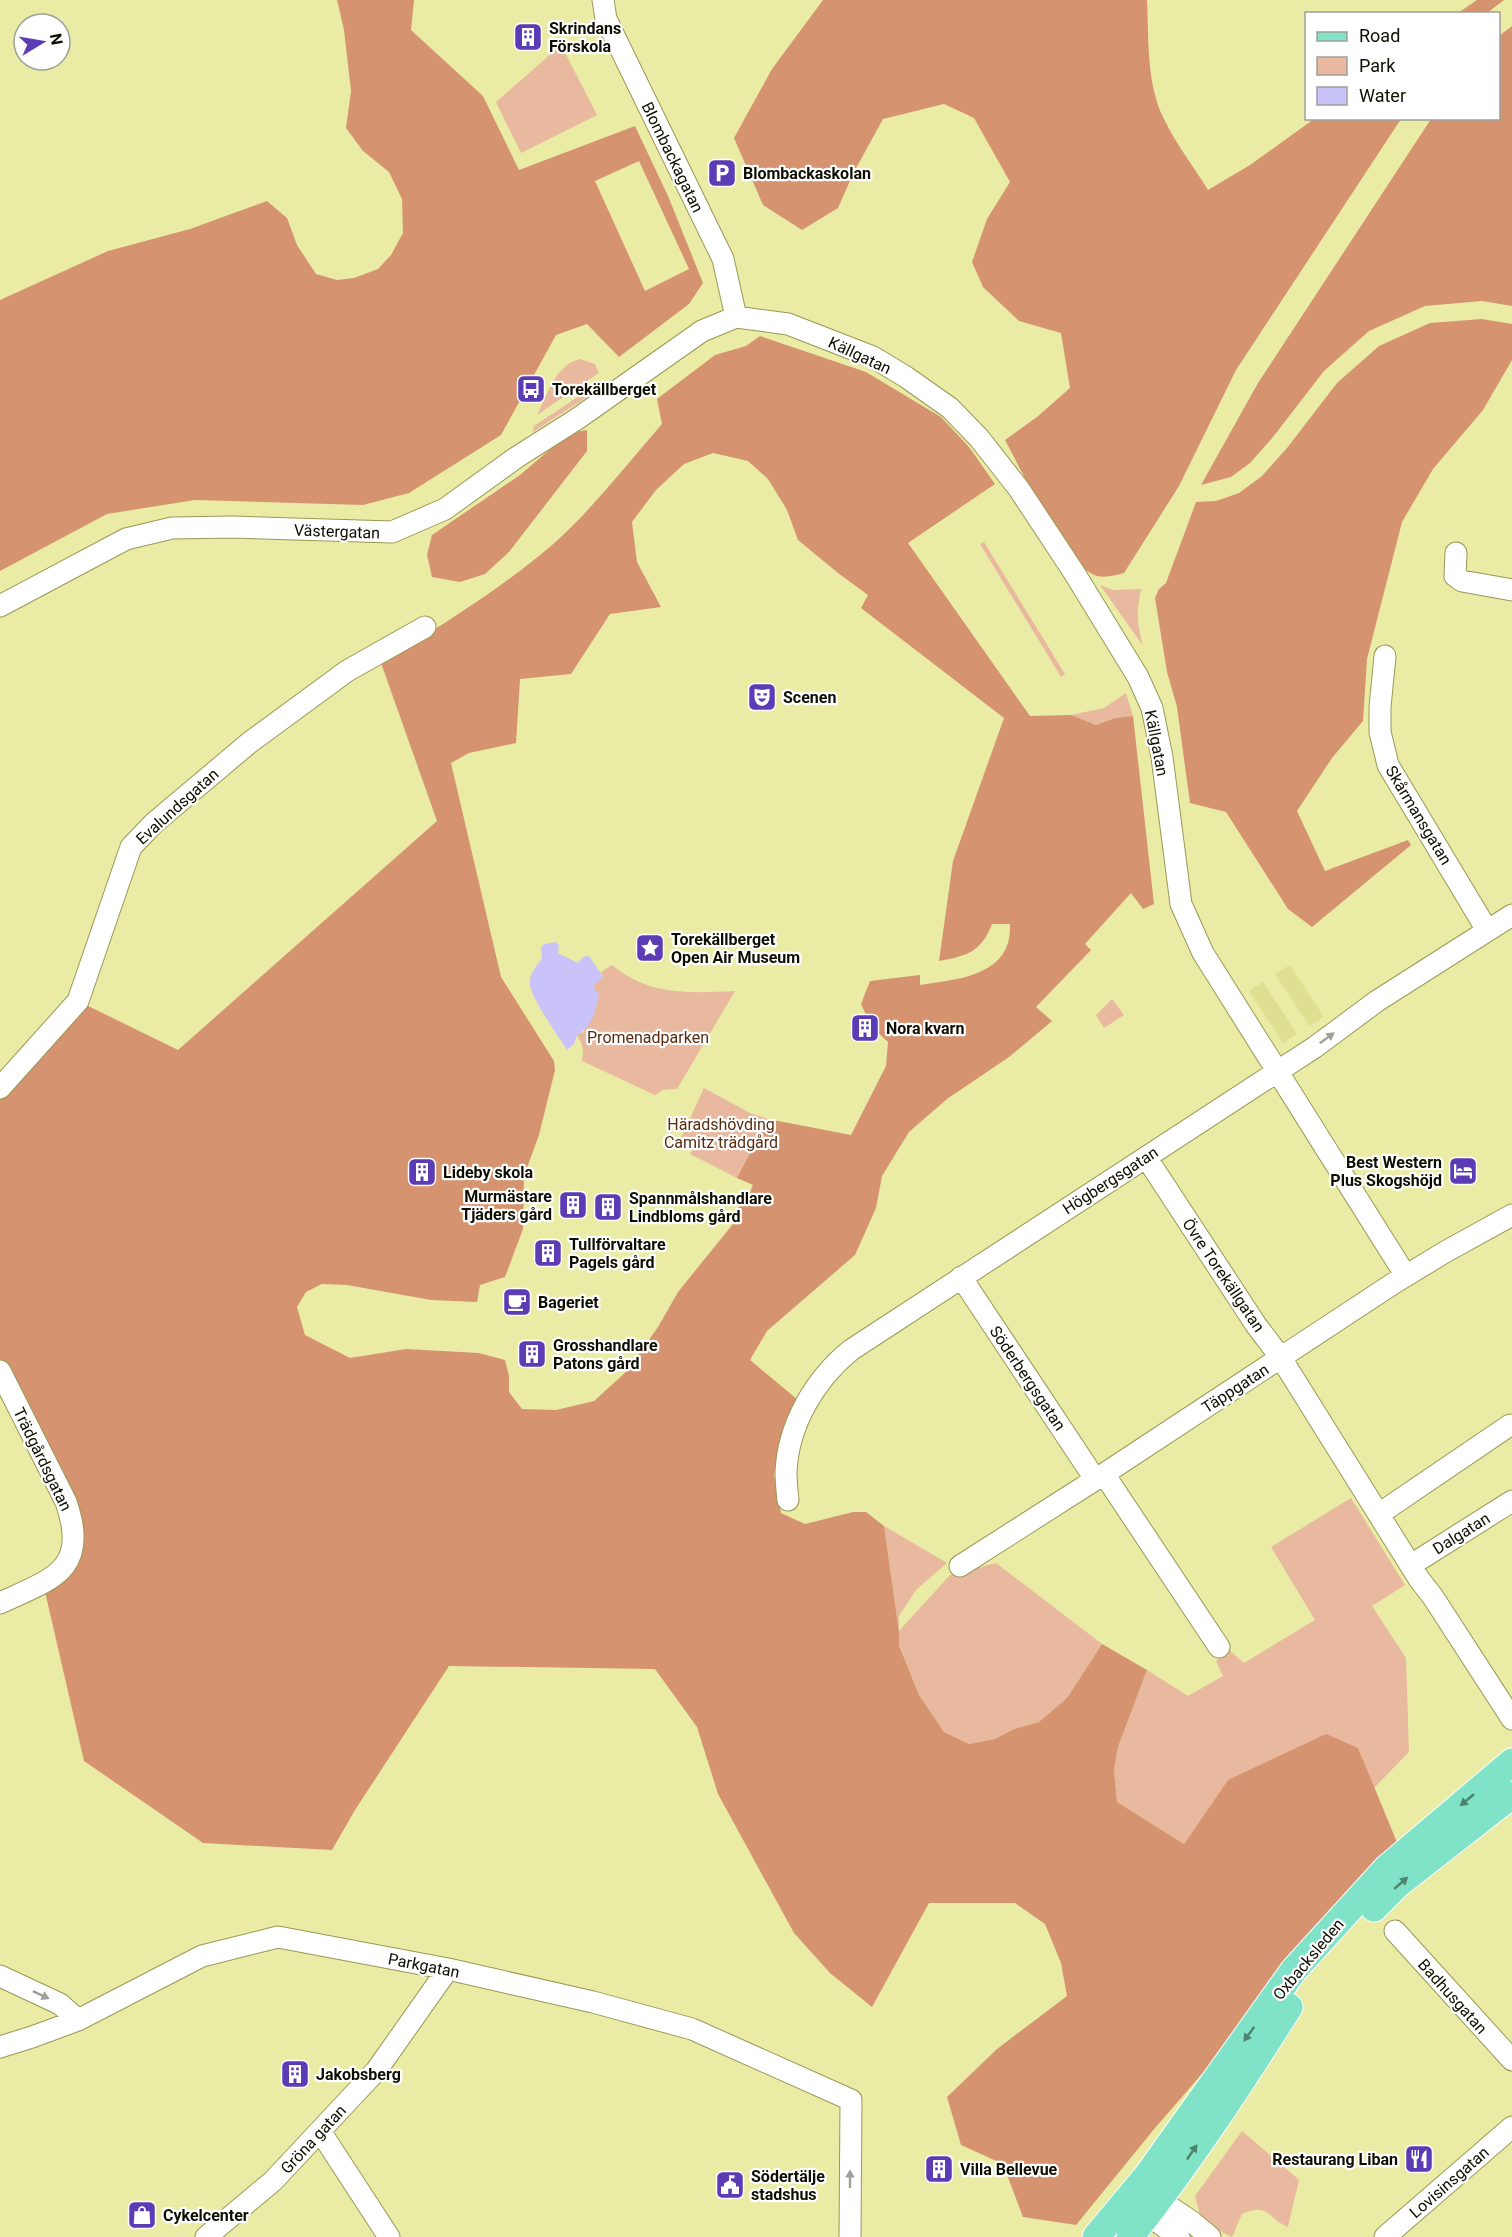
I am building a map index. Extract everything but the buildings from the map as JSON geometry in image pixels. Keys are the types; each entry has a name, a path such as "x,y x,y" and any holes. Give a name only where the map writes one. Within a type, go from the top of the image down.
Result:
{"main road":[{"name":"Oxbacksleden","path":"1143,2200 1294,1970 1387,1868 1512,1762"},
{"name":"Oxbacksleden","path":"1143,2200 1248,2071 1304,1983 1399,1883 1512,1795"},
{"path":"1096,2237 1143,2200"},
{"path":"1130,2237 1143,2200"}],"street":[{"name":"Blombackagatan","path":"603,0 606,19 723,259 736,317"},
{"name":"Västergatan","path":"0,606 126,538 172,528 233,527 393,532 445,508 702,331 736,317"},
{"name":"Källgatan","path":"736,317 788,324 873,357 906,377 950,408 979,438 1019,489 1075,574 1138,677 1152,708 1162,757 1181,904 1203,953 1406,1276"},
{"path":"1456,553 1455,576 1462,581 1512,590"},
{"name":"Evalundsgatan","path":"0,1088 78,1001 131,847 146,831 258,736 347,671 425,627"},
{"name":"Skårmansgatan","path":"1385,656 1380,732 1388,765 1487,930"},
{"name":"Högbergsgatan","path":"788,1500 786,1471 794,1434 805,1406 827,1371 851,1350 1315,1047 1377,1001 1512,915"},
{"name":"Övre Torekällgatan","path":"1146,1157 1256,1325 1281,1358 1512,1719"},
{"name":"Täppgatan","path":"960,1566 1406,1276 1444,1252 1512,1215"},
{"name":"Söderbergsgatan","path":"961,1277 1219,1647"},
{"name":"Trädgårdsgatan","path":"0,1371 66,1502 71,1517 72,1551 66,1564 56,1576 0,1603"},
{"path":"1379,1514 1510,1425"},
{"name":"Dalgatan","path":"1412,1565 1512,1501"},
{"name":"Badhusgatan","path":"1395,1931 1512,2060"},
{"name":"Parkgatan","path":"0,2047 78,2020 202,1956 278,1937 448,1969 593,2002 692,2029 851,2100 850,2237"},
{"name":"Gröna gatan","path":"206,2237 273,2181 376,2071 448,1969"},
{"path":"0,1976 60,2004 78,2020"},
{"name":"Lovisinsgatan","path":"1385,2237 1512,2127"},
{"path":"320,2131 390,2237"},
{"path":"1143,2200 1179,2237"},
{"path":"1143,2200 1210,2237"}],"shaded area":[{"path":"337,0 414,0 411,30 483,96 519,170 635,126 668,196 703,283 689,304 619,357 587,324 556,335 501,435 409,493 363,505 195,500 107,514 0,571 0,300 108,251 190,229 267,201 287,218 297,245 316,274 337,280 354,278 378,269 391,255 403,233 402,199 389,172 363,151 346,128 351,91 344,30","holes":["639,161 689,269 645,291 595,181"]},
{"path":"823,0 1147,0 1151,76 1158,105 1174,137 1208,190 1250,165 1313,120 1400,120 1236,370 1179,486 1124,573 1106,577 1089,572 1066,549 1005,440 1037,417 1070,388 1061,333 1019,321 983,287 972,262 987,219 1010,182 974,118 944,104 883,119 854,172 838,208 802,230 763,205 734,138 772,69"},
{"path":"1477,0 1504,0 1488,12 1459,12"},
{"path":"1512,26 1512,306 1482,301 1425,306 1369,331 1324,371 1250,463 1231,477 1201,485 1258,383 1430,120 1500,120 1500,35"},
{"path":"1482,319 1512,324 1512,360 1483,410 1433,469 1402,522 1367,659 1363,721 1332,758 1297,811 1325,871 1408,840 1411,845 1312,927 1288,909 1226,812 1190,803 1177,707 1167,672 1155,598 1159,589 1166,583 1196,502 1216,501 1239,493 1262,476 1287,448 1337,383 1379,346 1430,323"},
{"path":"760,336 866,372 941,417 969,447 995,484 908,543 1030,716 1071,715 1096,725 1115,718 1133,716 1154,904 1143,909 1131,893 1085,944 1091,950 1036,1007 1052,1021 1009,1057 947,1099 909,1132 882,1176 876,1208 855,1255 767,1331 750,1360 798,1400 781,1439 774,1475 781,1513 805,1524 853,1512 866,1512 884,1526 899,1645 919,1695 944,1732 969,1744 995,1739 1014,1729 1039,1722 1067,1698 1102,1644 1147,1670 1118,1747 1114,1770 1117,1802 1184,1844 1228,1780 1326,1734 1358,1748 1399,1847 1155,2128 1076,2225 1023,2217 1003,2164 961,2145 947,2097 997,2049 1067,1996 1061,1963 1045,1924 1015,1903 929,1903 872,2007 830,1973 794,1933 718,1794 697,1727 655,1669 449,1666 355,1810 332,1850 203,1843 84,1761 43,1583 72,1533 0,1371 0,1088 78,1001 178,1050 437,821 381,663 447,622 551,546 595,502 662,424 657,399 715,355 746,346","holes":["713,453 748,461 768,479 787,510 798,540 868,595 861,608 1004,718 953,861 939,961 958,957 978,947 992,924 1010,924 1008,943 994,964 958,979 920,985 920,975 870,981 861,1004 867,1017 874,1022 876,1031 888,1042 886,1066 851,1135 768,1119 737,1178 753,1185 744,1206 739,1205 733,1224 678,1292 658,1327 627,1371 594,1401 556,1410 522,1409 509,1392 509,1376 505,1360 479,1353 406,1349 350,1358 305,1335 297,1307 306,1292 322,1284 347,1285 431,1300 477,1302 480,1285 505,1277 523,1229 524,1176 539,1135 555,1070 554,1061 501,977 451,763 469,753 516,743 520,679 571,674 610,614 661,607 637,562 632,522 656,490 684,464"]},
{"path":"587,430 587,451 509,552 485,574 460,582 432,577 427,555 432,535 520,475 569,433"},
{"path":"1290,965 1324,1017 1309,1026 1275,974"},
{"path":"1263,982 1297,1034 1283,1043 1249,991"}],"green space":[{"path":"561,45 597,115 521,153 496,102"},
{"path":"580,359 595,364 599,373 537,415 558,374 571,362"},
{"path":"602,381 604,386 533,432 534,426"},
{"path":"984,542 1065,674 1061,677 980,544"},
{"path":"1100,585 1113,590 1141,589 1138,618 1143,646"},
{"path":"1126,693 1133,716 1115,718 1096,725 1071,715 1104,708"},
{"name":"Promenadparken","path":"612,965 626,975 655,987 686,992 735,991 677,1089 663,1090 655,1095 582,1061 582,1047 576,1035 584,1032 595,991 593,986 603,977 601,972"},
{"path":"1112,999 1124,1015 1104,1028 1096,1015"},
{"name":"Häradshövding Camitz trädgård","path":"704,1088 750,1113 768,1119 737,1178 690,1154 693,1149 679,1142"},
{"path":"1351,1498 1405,1585 1372,1606 1406,1658 1409,1752 1374,1788 1358,1748 1228,1780 1184,1844 1117,1802 1114,1770 1118,1747 1147,1670 1188,1696 1223,1676 1216,1661 1228,1649 1244,1663 1315,1620 1271,1547"},
{"path":"884,1526 947,1563 916,1590 899,1616 899,1631 950,1575 996,1563 1102,1644 1067,1698 1039,1722 1014,1729 995,1739 969,1744 944,1732 919,1695 899,1644"},
{"path":"1242,2131 1299,2180 1288,2227 1268,2213 1258,2210 1251,2211 1242,2214 1232,2237 1202,2222 1195,2196"}],"water":[{"path":"556,942 559,945 558,953 578,963 583,957 589,956 603,977 593,986 599,995 592,1018 586,1028 577,1035 574,1044 567,1050 540,1007 530,984 535,967 542,959 541,948 544,944"}],"place":[{"name":"Skrindans Förskola","path":"528,37"},
{"name":"Blombackaskolan","path":"722,173"},
{"name":"Torekällberget","path":"531,389"},
{"name":"Scenen","path":"762,697"},
{"name":"Torekällberget Open Air Museum","path":"650,948"},
{"name":"Nora kvarn","path":"865,1028"},
{"name":"Best Western Plus Skogshöjd","path":"1463,1171"},
{"name":"Lideby skola","path":"422,1172"},
{"name":"Murmästare Tjäders gård","path":"573,1205"},
{"name":"Spannmålshandlare Lindbloms gård","path":"608,1207"},
{"name":"Tullförvaltare Pagels gård","path":"548,1253"},
{"name":"Bageriet","path":"517,1302"},
{"name":"Grosshandlare Patons gård","path":"532,1354"},
{"name":"Jakobsberg","path":"295,2074"},
{"name":"Restaurang Liban","path":"1419,2159"},
{"name":"Villa Bellevue","path":"939,2169"},
{"name":"Södertälje stadshus","path":"730,2185"},
{"name":"Cykelcenter","path":"142,2215"}]}
